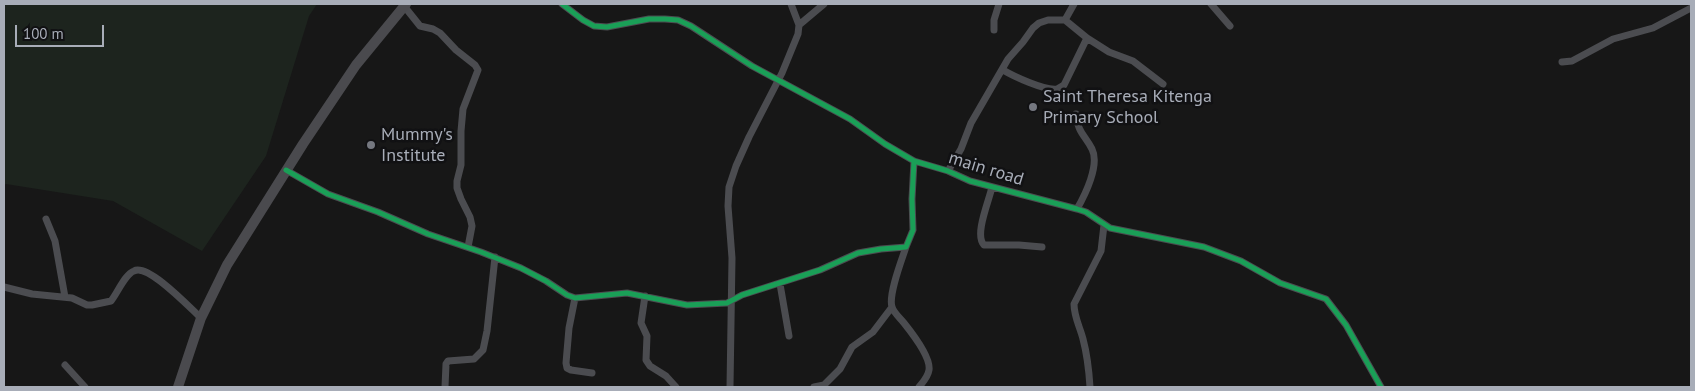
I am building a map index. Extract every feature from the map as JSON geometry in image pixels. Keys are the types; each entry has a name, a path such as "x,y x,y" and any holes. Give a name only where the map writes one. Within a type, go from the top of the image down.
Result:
{"main road":[{"path":"178,387 201,318 227,265 286,170 356,65 405,5"}],"street":[{"name":"main road","path":"562,4 594,26 607,27 648,19 665,18 678,20 691,26 728,52 777,81 831,109 914,160 970,181 1086,212 1104,225 1204,247 1241,261 1280,283 1326,299 1346,325 1381,387"},
{"path":"791,4 799,26"},
{"path":"730,387 732,258 728,206 729,187 736,166 791,54 799,26 824,4"},
{"path":"994,30 994,20 999,4"},
{"path":"1064,20 1074,4"},
{"path":"1211,4 1230,26"},
{"path":"405,5 420,26 440,33 478,70 463,109 461,165 457,181 457,188 472,226 468,248"},
{"path":"1562,62 1572,61 1613,39 1653,28 1691,8"},
{"path":"948,172 961,149 971,123 1008,59 1039,23 1048,20 1064,20 1109,52 1133,61 1163,84"},
{"path":"1003,70 1032,83 1057,89 1064,84 1087,38"},
{"path":"1076,114 1080,132 1092,148 1095,156 1088,187 1077,209"},
{"path":"914,160 913,230 896,276 891,301 892,307 915,338 927,359 928,375 919,387"},
{"path":"286,170 328,194 378,212 436,237 495,257 546,281 575,298 627,293 687,305 719,304 820,270 858,253 881,248 906,247"},
{"path":"992,187 980,228 981,243 984,245 1042,247"},
{"path":"46,219 55,242 65,297"},
{"path":"1090,387 1083,339 1074,313 1074,304 1101,252 1104,225"},
{"path":"445,387 446,364 448,360 474,359 482,350 487,331 495,257"},
{"path":"4,287 32,294 65,297 86,305 107,303 113,298 130,273 138,269 143,270 158,280 201,318"},
{"path":"780,284 789,336"},
{"path":"645,296 640,323 647,336 647,363 666,376 676,387"},
{"path":"575,298 566,348 567,368 592,373"},
{"path":"814,387 824,385 840,369 852,347 874,332 892,307"},
{"path":"65,366 85,387"}],"shaded area":[{"path":"4,4 317,4 309,16 266,156 202,251 113,201 4,185"}],"cycle path":[{"path":"562,4 594,26 607,27 649,19 678,20 691,26 752,66 850,119 885,144 914,161 948,171 970,181 1086,212 1110,228 1204,247 1241,261 1280,283 1326,299 1346,325 1381,387"},
{"path":"286,170 328,194 378,212 428,234 521,268 575,298 627,293 687,305 727,303 742,295 820,270 858,253 906,247 913,230 914,161"}],"place":[{"name":"Saint Theresa Kitenga Primary School","path":"1033,107"},
{"name":"Mummy's Institute","path":"371,145"}]}
